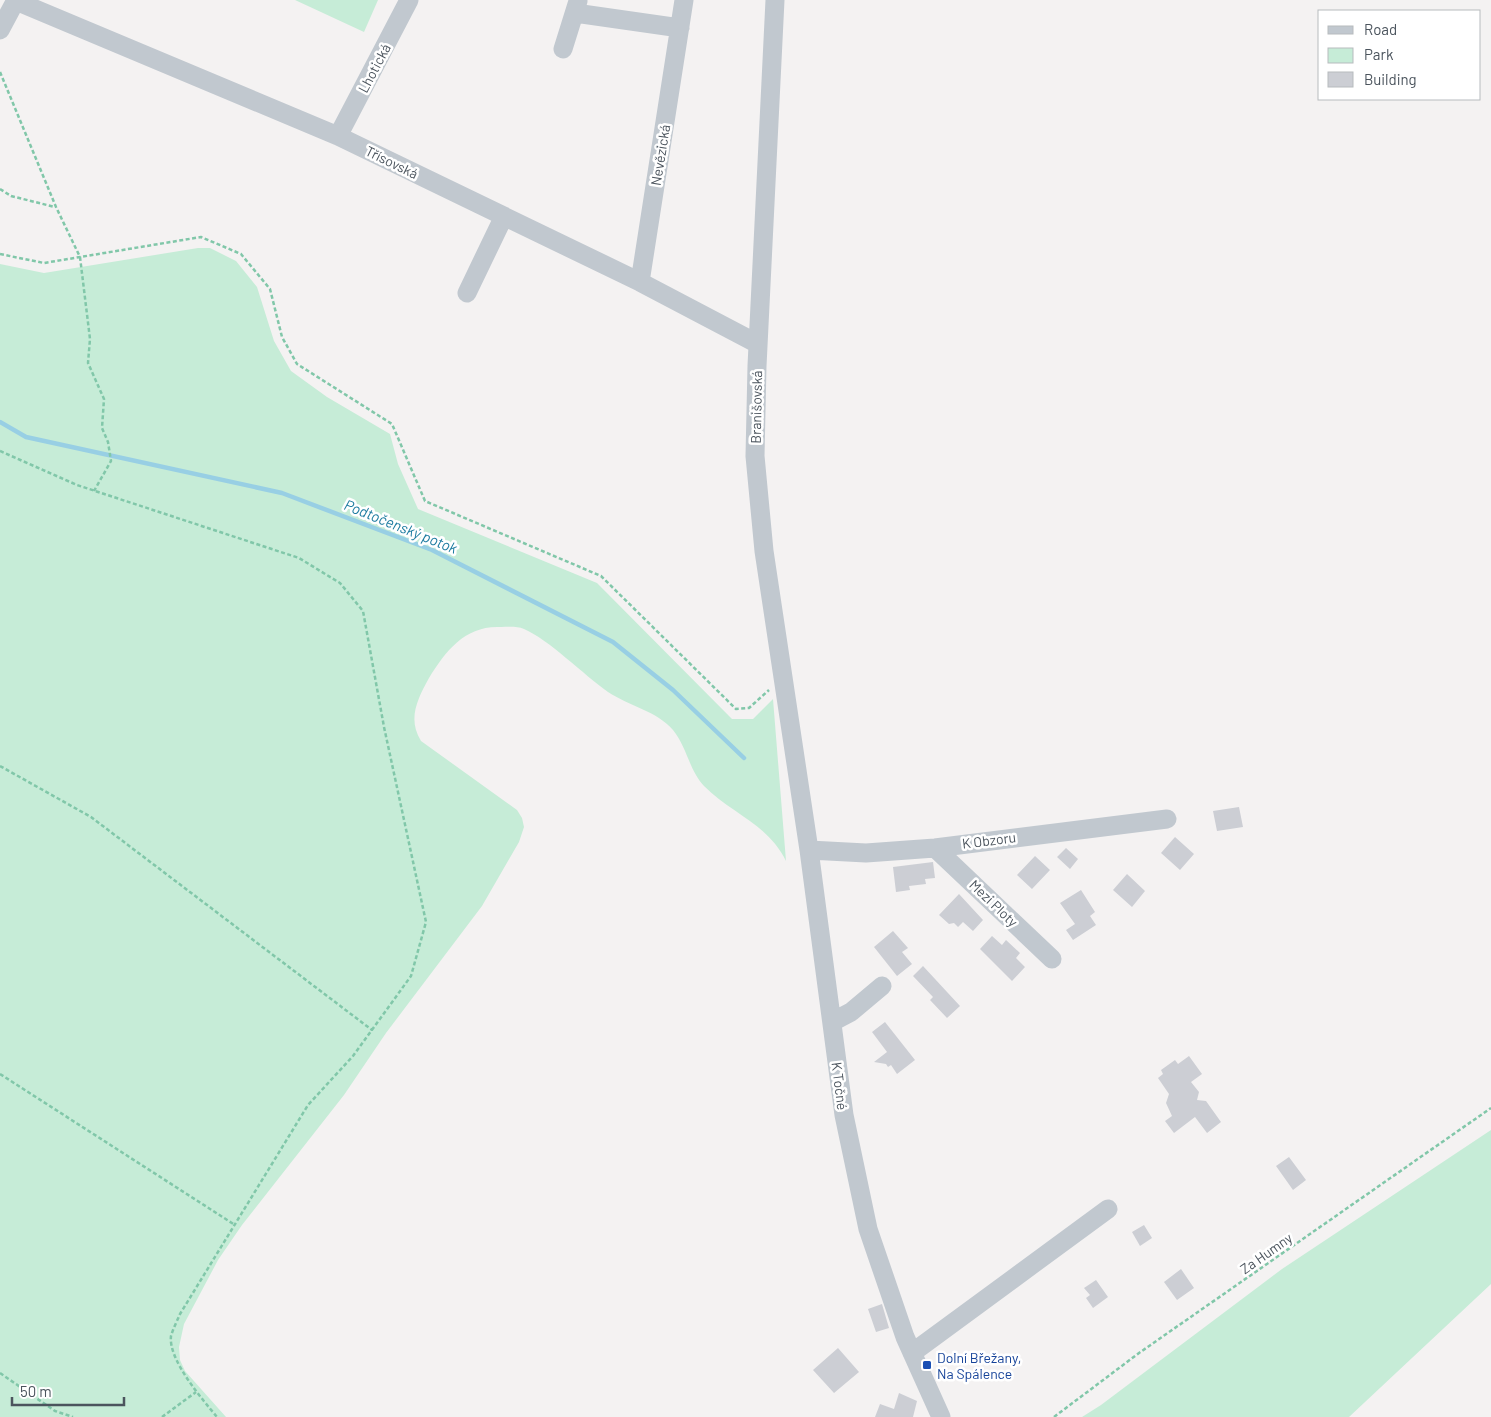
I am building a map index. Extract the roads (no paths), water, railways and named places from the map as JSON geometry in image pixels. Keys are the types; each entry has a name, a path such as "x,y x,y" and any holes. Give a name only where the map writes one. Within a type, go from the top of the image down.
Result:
{"street":[{"name":"Lhotická","path":"338,136 409,0"},
{"name":"Nevězická","path":"640,282 684,0"},
{"name":"Branišovská","path":"775,0 758,344 755,456 764,551 803,811"},
{"name":"Třísovská","path":"16,1 338,136 640,282 758,344"},
{"path":"0,30 16,1"},
{"path":"564,49 577,6 680,28"},
{"path":"467,293 504,216"},
{"name":"K Točné","path":"803,811 844,1115 868,1229 912,1353 941,1417"},
{"name":"K Obzoru","path":"809,850 866,853 935,848 1167,819"},
{"name":"Mezi Ploty","path":"935,848 1052,959"},
{"path":"832,1022 851,1012 882,986"},
{"path":"912,1353 1108,1209"}],"waterway":[{"name":"Podtočenský potok","path":"0,422 26,437 282,493 432,550 613,642 673,690 744,758"}],"place":[{"name":"Dolní Břežany, Na Spálence","path":"927,1365"}]}
